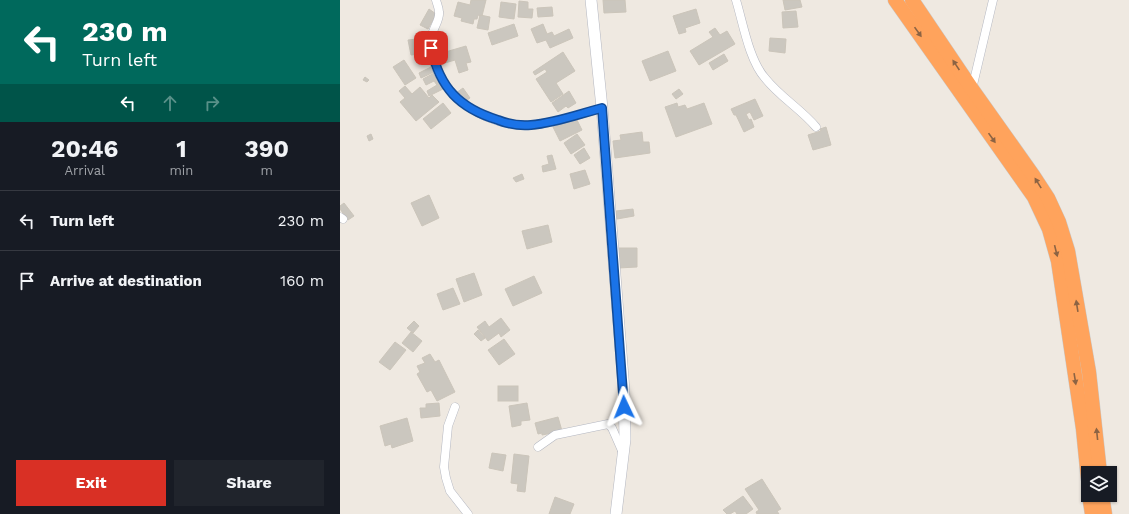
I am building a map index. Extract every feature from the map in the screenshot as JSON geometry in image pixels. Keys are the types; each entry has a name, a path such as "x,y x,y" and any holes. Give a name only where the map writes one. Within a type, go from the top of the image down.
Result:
{"highway":[{"path":"896,0 1034,197 1049,229 1056,249 1083,429 1087,466"},
{"path":"912,0 1041,187 1054,210 1064,235 1068,251 1088,372 1099,466"},
{"path":"1090,502 1092,514"},
{"path":"1103,502 1106,514"}],"main road":[{"path":"591,0 602,108 624,391 625,439 616,514"}],"street":[{"path":"436,0 439,12 432,33 432,55 440,76 449,90 462,103 485,116 511,124 529,125 545,123 602,108"},
{"path":"736,0 754,59 760,72 780,94 805,115 816,127"},
{"path":"972,89 994,0"},
{"path":"455,407 448,426 444,467 450,491 468,514"},
{"path":"538,447 555,435 608,424 612,428 623,454"}],"building":[{"path":"471,0 486,0 482,16 478,15 477,19 474,19 473,24 461,21 462,18 454,16 458,2 470,5"},
{"path":"603,0 625,0 626,12 604,13"},
{"path":"783,0 800,0 802,7 785,10"},
{"path":"519,1 528,2 528,9 533,9 532,18 518,17"},
{"path":"501,2 516,4 514,19 499,17"},
{"path":"552,7 553,16 538,17 537,8"},
{"path":"429,9 436,14 428,29 420,25"},
{"path":"696,9 700,23 685,28 686,32 679,34 673,16"},
{"path":"796,11 798,27 783,28 782,12"},
{"path":"480,15 490,17 488,30 477,28"},
{"path":"514,24 518,36 492,45 488,33"},
{"path":"543,24 547,34 552,32 554,36 569,29 573,38 550,48 546,40 537,43 531,29"},
{"path":"715,28 720,35 727,31 735,44 699,65 690,51 713,37 709,32"},
{"path":"426,38 428,53 411,55 408,40"},
{"path":"770,38 786,39 785,53 769,51"},
{"path":"466,46 471,62 466,63 468,70 459,73 455,60 438,65 435,55"},
{"path":"668,51 676,71 650,81 642,61"},
{"path":"563,52 575,71 556,83 563,94 551,102 536,79 547,72 545,69 535,75 533,72"},
{"path":"724,54 728,61 713,70 709,63"},
{"path":"404,60 416,78 405,85 393,67"},
{"path":"431,67 434,72 421,78 419,73"},
{"path":"436,72 445,88 429,96 427,91 437,85 434,81 426,85 423,79"},
{"path":"365,77 369,80 367,82 363,80"},
{"path":"405,86 412,94 420,87 429,98 432,95 439,102 416,121 400,102 405,98 399,91"},
{"path":"463,88 470,98 463,103 456,93"},
{"path":"679,89 683,94 676,99 672,94"},
{"path":"569,91 576,103 568,108 566,106 558,112 552,103"},
{"path":"755,99 763,116 754,120 750,112 746,114 749,120 751,119 754,127 744,132 736,115 734,115 731,109"},
{"path":"443,103 451,113 431,129 423,119"},
{"path":"677,103 678,107 685,105 687,109 704,103 712,124 676,137 665,107"},
{"path":"575,116 582,130 560,141 553,127"},
{"path":"826,127 831,145 813,150 808,135 821,131 820,129"},
{"path":"642,132 643,142 649,142 650,153 615,158 613,141 621,140 620,135"},
{"path":"371,134 373,139 369,141 367,136"},
{"path":"577,134 585,145 571,154 564,143"},
{"path":"584,148 590,158 580,164 574,155"},
{"path":"552,155 556,169 543,172 542,166 549,164 547,156"},
{"path":"585,170 590,184 574,189 570,174"},
{"path":"522,174 524,179 516,182 513,178"},
{"path":"429,195 439,218 422,226 411,203"},
{"path":"344,203 354,216 348,220 340,209 340,206"},
{"path":"633,209 634,216 617,219 616,211"},
{"path":"548,225 552,242 527,249 522,231"},
{"path":"617,248 637,248 637,267 618,268"},
{"path":"474,273 482,295 464,302 456,279"},
{"path":"534,276 542,293 513,306 505,289"},
{"path":"453,288 460,304 443,310 437,294"},
{"path":"501,318 510,330 501,337 499,333 488,341 477,327 485,321 489,327"},
{"path":"414,321 419,326 413,333 407,328"},
{"path":"478,330 485,338 481,341 474,334"},
{"path":"411,332 422,341 413,352 402,343"},
{"path":"504,339 515,354 499,365 488,350"},
{"path":"395,342 406,350 390,370 379,362"},
{"path":"430,354 435,362 439,360 455,392 437,401 431,390 427,392 417,374 420,372 417,366 425,363 422,358"},
{"path":"498,386 518,386 518,401 498,401"},
{"path":"439,403 440,416 421,418 420,408 426,408 426,404"},
{"path":"527,403 530,420 521,421 521,425 512,427 509,406"},
{"path":"558,417 562,431 542,435 542,433 538,434 535,423"},
{"path":"407,418 413,441 392,448 391,444 385,446 380,426"},
{"path":"492,453 506,455 503,471 489,468"},
{"path":"514,454 529,456 525,492 517,491 518,484 511,483"},
{"path":"762,479 781,509 777,511 779,514 757,514 756,512 759,510 745,489"},
{"path":"743,496 753,509 746,514 737,514 735,511 727,514 723,510"},
{"path":"555,497 574,504 570,514 549,514"}],"route":[{"path":"431,48 434,62 440,76 449,90 462,103 485,116 511,124 529,125 545,123 602,108 624,407"}]}
